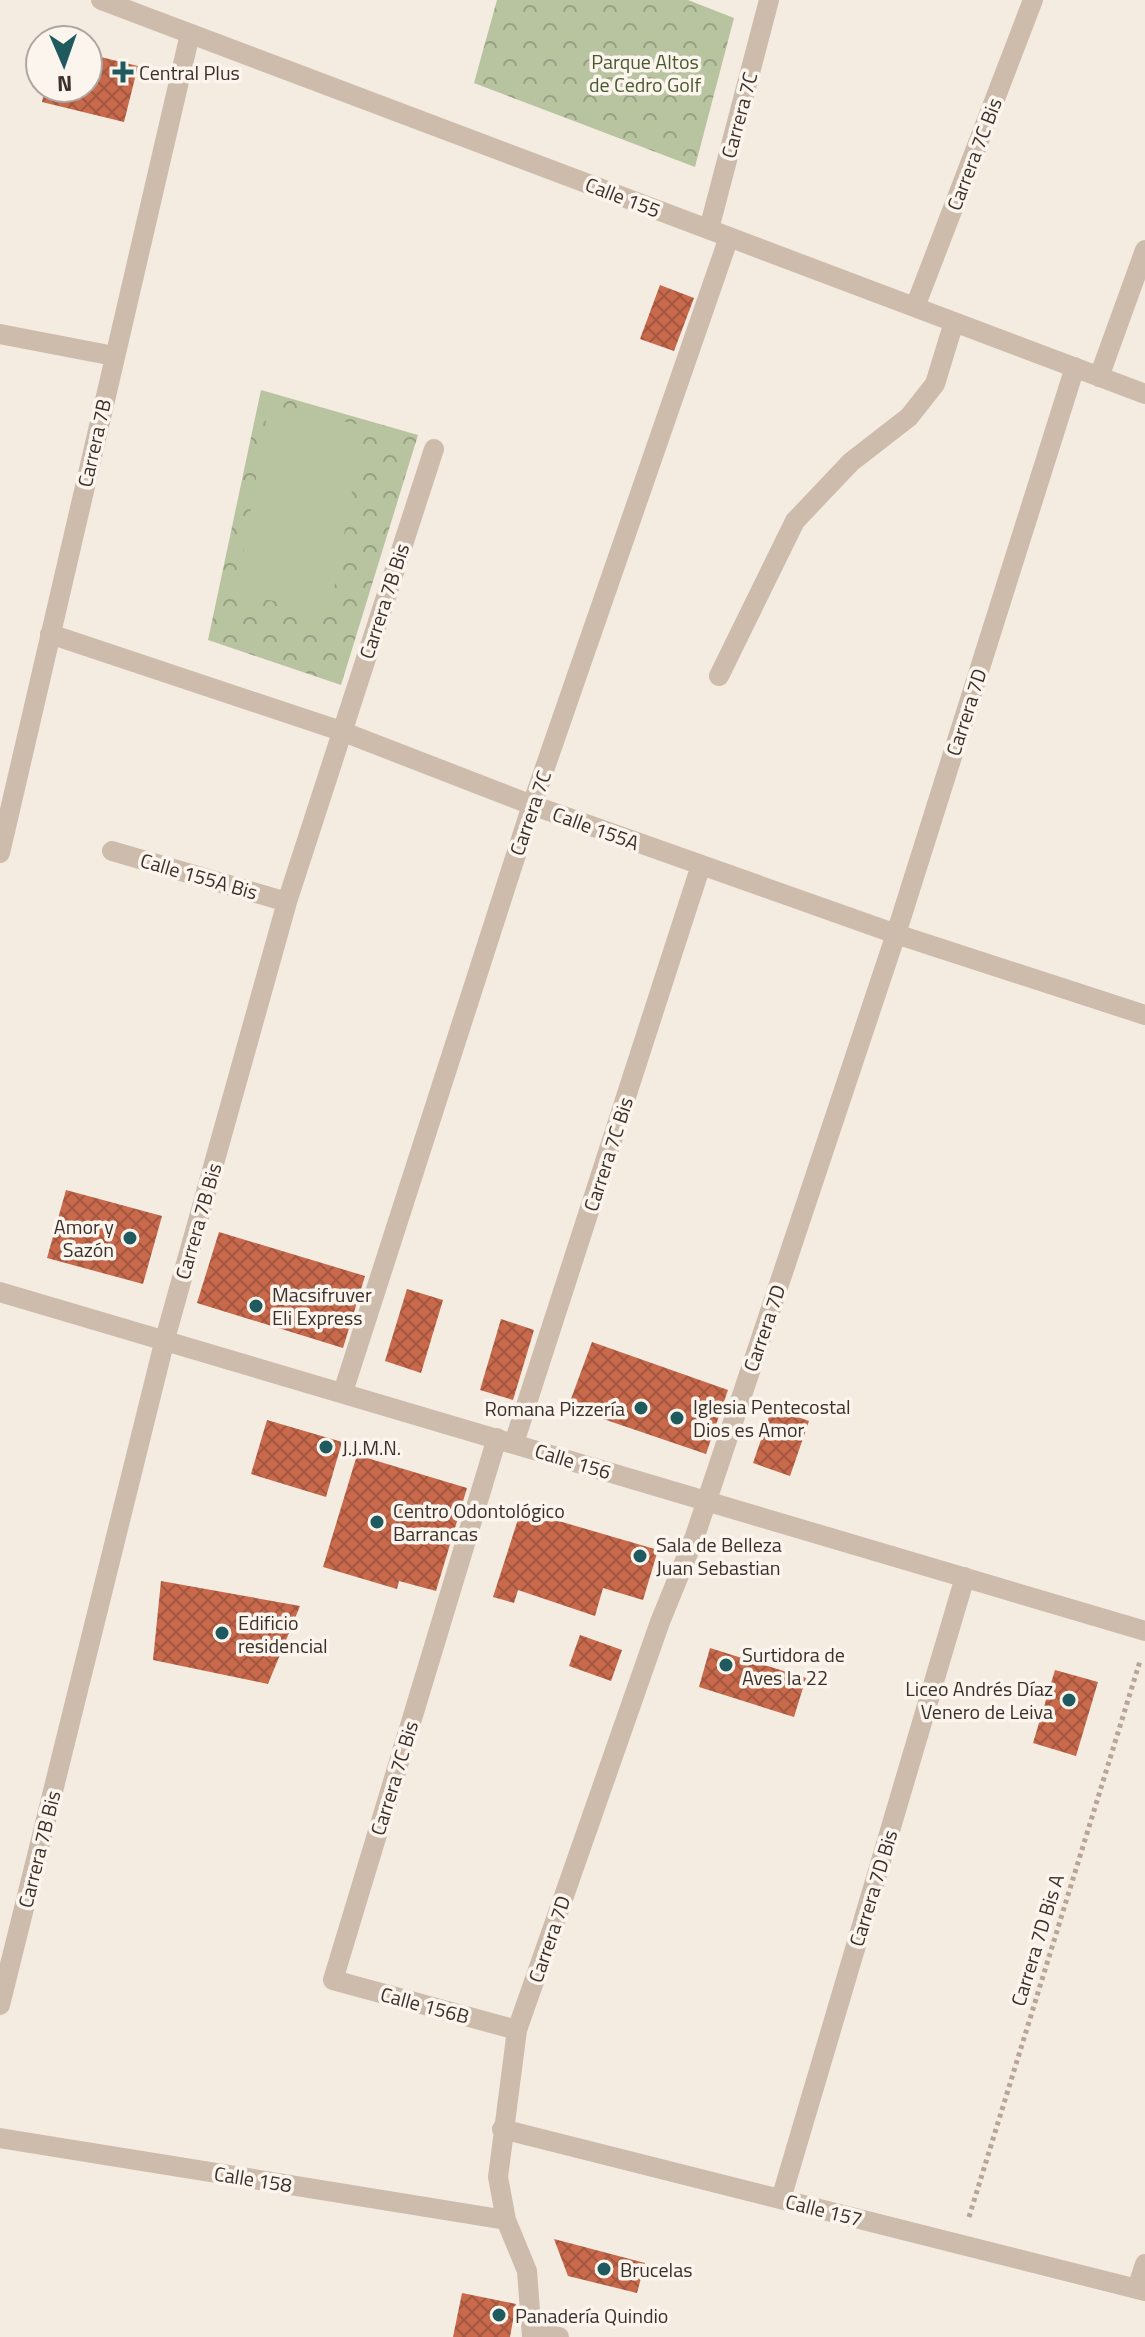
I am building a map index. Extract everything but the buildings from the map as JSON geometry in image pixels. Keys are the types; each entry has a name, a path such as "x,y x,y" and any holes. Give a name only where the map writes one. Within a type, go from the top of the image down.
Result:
{"street":[{"name":"Calle 155","path":"101,0 133,6 190,34 1145,394"},
{"name":"Carrera 7C","path":"709,229 769,0"},
{"name":"Carrera 7C Bis","path":"915,307 1033,0"},
{"name":"Carrera 7B","path":"0,853 190,34"},
{"name":"Carrera 7C","path":"343,1392 532,805 729,237"},
{"path":"1099,377 1145,250"},
{"path":"719,676 795,521 851,462 918,406 935,384 954,322"},
{"path":"0,334 114,356"},
{"name":"Carrera 7D","path":"532,2334 527,2271 506,2220 498,2177 517,2030 660,1622 706,1502 896,934 1075,367"},
{"name":"Carrera 7B Bis","path":"0,2005 165,1339 287,902 434,449"},
{"name":"Calle 155A","path":"50,634 341,731 532,805 896,934 1145,1015"},
{"name":"Calle 155A Bis","path":"112,851 287,902"},
{"name":"Carrera 7C Bis","path":"333,1980 506,1440 701,865"},
{"name":"Calle 156","path":"0,1292 1145,1631"},
{"name":"Carrera 7D Bis","path":"781,2199 965,1577"},
{"name":"Calle 156B","path":"333,1980 517,2030"},
{"name":"Calle 157","path":"502,2129 1141,2290"},
{"name":"Calle 158","path":"0,2138 506,2220"},
{"path":"1141,2290 1145,2264"},
{"path":"532,2334 559,2337"}],"path":[{"name":"Carrera 7D Bis A","path":"960,2244 1140,1660"}],"green space":[{"name":"Parque Altos de Cedro Golf","path":"497,0 688,0 734,18 695,167 474,83"},
{"path":"261,390 418,435 341,685 208,640"},
{"path":"269,404 364,426 330,611 236,594"}],"place":[{"name":"Central Plus","path":"123,72"},
{"name":"Amor y Sazón","path":"130,1238"},
{"name":"Macsifruver Eli Express","path":"256,1306"},
{"name":"Romana Pizzería","path":"641,1408"},
{"name":"Iglesia Pentecostal Dios es Amor","path":"677,1418"},
{"name":"J.J.M.N.","path":"326,1447"},
{"name":"Centro Odontológico Barrancas","path":"377,1522"},
{"name":"Sala de Belleza Juan Sebastian","path":"640,1556"},
{"name":"Edificio residencial","path":"222,1633"},
{"name":"Surtidora de Aves la 22","path":"726,1665"},
{"name":"Liceo Andrés Díaz Venero de Leiva","path":"1069,1700"},
{"name":"Brucelas","path":"604,2269"},
{"name":"Panadería Quindio","path":"499,2315"}]}
